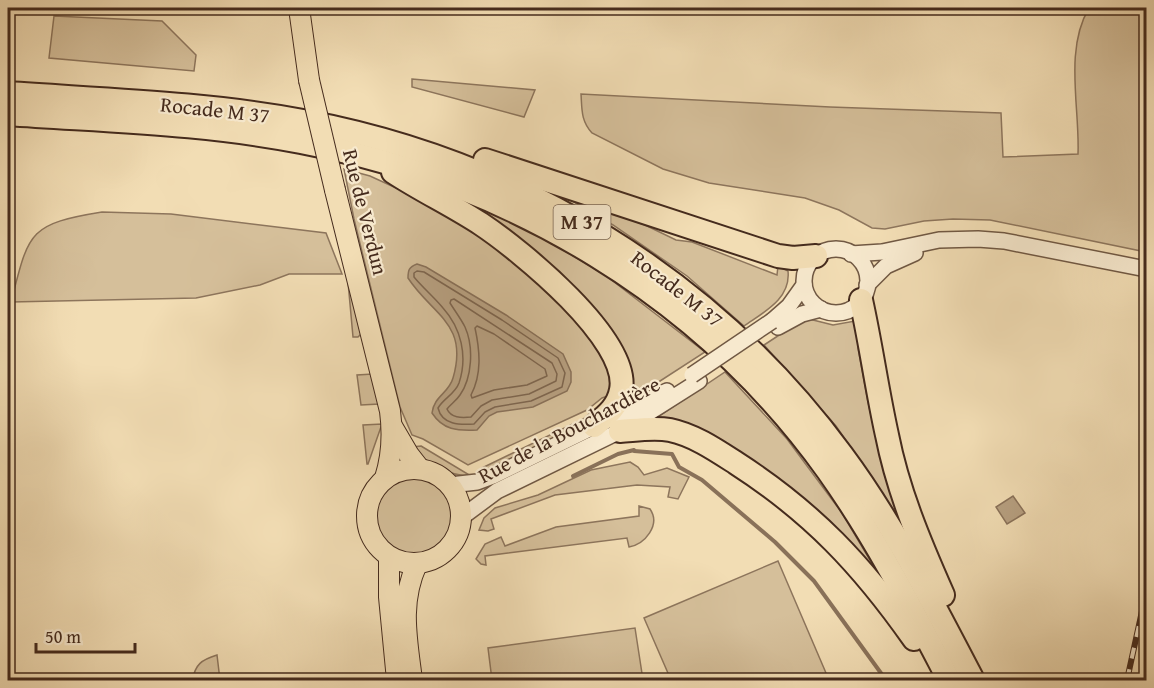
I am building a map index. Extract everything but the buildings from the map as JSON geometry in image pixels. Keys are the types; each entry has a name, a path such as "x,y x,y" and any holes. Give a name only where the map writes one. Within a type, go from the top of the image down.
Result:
{"highway":[{"name":"Rocade M 37","path":"8,93 197,107 274,116 344,129 409,147 501,181 593,229 638,257 680,288 740,339 795,396 849,464 901,546 962,675"},
{"name":"Rocade M 37","path":"8,114 237,133 297,141 372,158 468,190 538,222 626,274 668,304 744,372 779,410 837,484 962,675"},
{"path":"409,147 481,159 778,256 793,258 816,256"},
{"path":"372,158 501,238 558,287 596,329 616,357 622,379 621,392 612,411 594,426"},
{"path":"864,293 887,436 896,472 915,528 944,596 962,675"},
{"path":"620,431 659,429 687,436 725,455 791,502 834,540 882,593 944,681"}],"main road":[{"name":"Rue de Verdun","path":"299,8 309,80 392,426 391,457 385,478"},
{"name":"Rue de Verdun","path":"392,426 420,469"},
{"path":"420,469 431,472 450,485 460,505 462,517 457,537 449,548 438,557 417,564 407,564 389,557 380,549 373,540 366,517 371,497 385,478 396,472 420,469"},
{"path":"389,557 390,607 397,681"},
{"path":"412,681 405,621 405,599 417,564"}],"street":[{"path":"1034,248 954,247 926,250 898,259 886,266 853,308 843,312 832,313 821,309 810,300 804,285 806,269 816,256 833,250 851,254 882,252 931,241 954,239 1004,241 1146,269"},
{"path":"851,254 862,264 867,278 864,293"},
{"name":"Rue de la Bouchardière","path":"775,324 804,285"},
{"name":"Rue de la Bouchardière","path":"462,517 497,491 620,431 775,324 821,309"},
{"name":"Rue de la Bouchardière","path":"450,485 477,482 493,476 695,378"}],"shaded area":[{"path":"1089,8 1146,8 1146,252 990,220 953,219 924,221 885,229 872,228 839,210 805,198 709,183 663,169 592,133 583,115 581,94 1001,113 1003,157 1078,154 1075,61 1081,24"},
{"path":"54,16 162,21 196,55 194,71 49,58"},
{"path":"412,79 535,90 524,117 412,87"},
{"path":"344,169 370,176 418,198 479,232 567,308 609,360 611,395 602,398 587,410 468,465 412,435 400,407"},
{"path":"564,196 645,225 676,240 692,242 777,275 778,266 788,271 785,289 775,304 744,326 687,276 613,225"},
{"path":"464,199 545,239 605,275 705,352 657,383 629,395 627,374"},
{"path":"102,212 171,214 326,233 342,274 289,274 260,285 196,298 11,302 22,260 36,235 45,227 59,221"},
{"path":"348,282 362,333 358,337 353,337"},
{"path":"809,319 833,325 855,321 868,402 881,459 897,511 895,512 836,426 764,345 799,322"},
{"path":"725,372 787,439 842,513 883,582 840,540 655,419"},
{"path":"373,374 379,404 361,405 357,375"},
{"path":"591,415 595,418 483,472 482,468"},
{"path":"382,424 368,464 367,464 363,425"},
{"path":"421,446 471,476 454,474 438,467 422,458 410,447"},
{"path":"630,462 644,475 667,468 689,477 678,499 668,497 670,487 637,485 555,495 491,519 494,529 479,530 484,518 495,508 538,495 591,470"},
{"path":"414,477 429,480 442,488 450,501 453,516 450,531 442,544 429,552 414,555 399,552 386,544 378,531 375,516 378,501 386,488 399,480"},
{"path":"639,506 650,509 654,521 646,538 629,547 627,538 485,556 486,565 476,559 485,544 501,537 505,546 556,527 639,516"},
{"path":"778,561 829,680 671,680 644,618"},
{"path":"635,628 643,680 492,680 488,648"},
{"path":"217,655 220,680 192,680 200,663"}],"water":[{"path":"417,264 426,267 506,315 563,354 571,372 571,382 567,391 533,407 497,412 489,416 477,430 457,430 436,419 432,413 433,407 453,378 457,359 456,344 446,321 417,291 408,278 410,269"},
{"path":"1013,496 1025,513 1007,524 996,507"}],"waterway":[{"path":"573,476 618,454 634,450"},
{"path":"634,451 672,454 679,467 702,480 775,542 814,581 886,680"}],"railway":[{"path":"1127,680 1146,593"}]}
